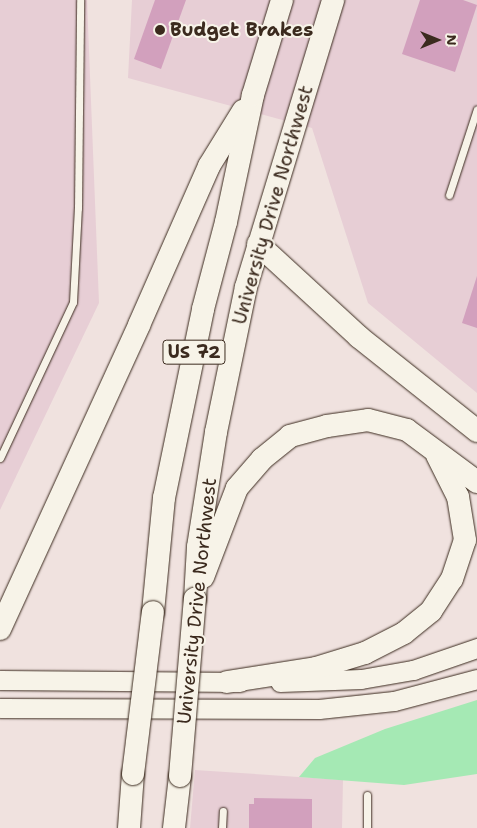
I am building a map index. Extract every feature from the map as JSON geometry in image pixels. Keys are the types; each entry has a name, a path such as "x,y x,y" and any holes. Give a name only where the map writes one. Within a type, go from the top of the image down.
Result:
{"highway":[{"name":"University Drive Northwest","path":"129,828 164,498 203,309 226,222 252,95 282,0"},
{"name":"University Drive Northwest","path":"174,828 180,776 198,547 216,432 258,244 333,0"},
{"path":"0,629 6,609 139,325 209,166 252,95"},
{"path":"258,244 359,337 477,431"},
{"path":"195,598 237,488 262,459 290,436 327,426 368,420 407,430 477,482"},
{"path":"227,682 316,668 365,653 404,633 431,611 452,579 465,540 458,497 437,454"}],"main road":[{"path":"0,680 227,682 360,679 413,670 477,648"},
{"path":"0,708 319,709 394,701 477,679"}],"lane":[{"path":"0,458 73,302 78,208 80,0"},
{"path":"449,196 477,109"},
{"path":"367,795 367,828"},
{"path":"222,828 223,811"}],"shaded area":[{"path":"0,0 87,0 99,303 0,510"},
{"path":"132,0 477,0 477,393 368,303 312,128 128,78"},
{"path":"195,770 343,780 342,828 190,828"}],"green space":[{"path":"477,700 477,774 404,785 299,777 315,758 385,729"}],"building":[{"name":"Budget Brakes","path":"155,0 186,0 161,69 134,59"},
{"path":"420,0 463,0 477,5 455,72 402,54"},
{"path":"477,276 477,328 462,323"},
{"path":"254,798 312,799 312,828 249,828 249,804 254,804"}],"place":[{"name":"Budget Brakes","path":"160,30"}]}
